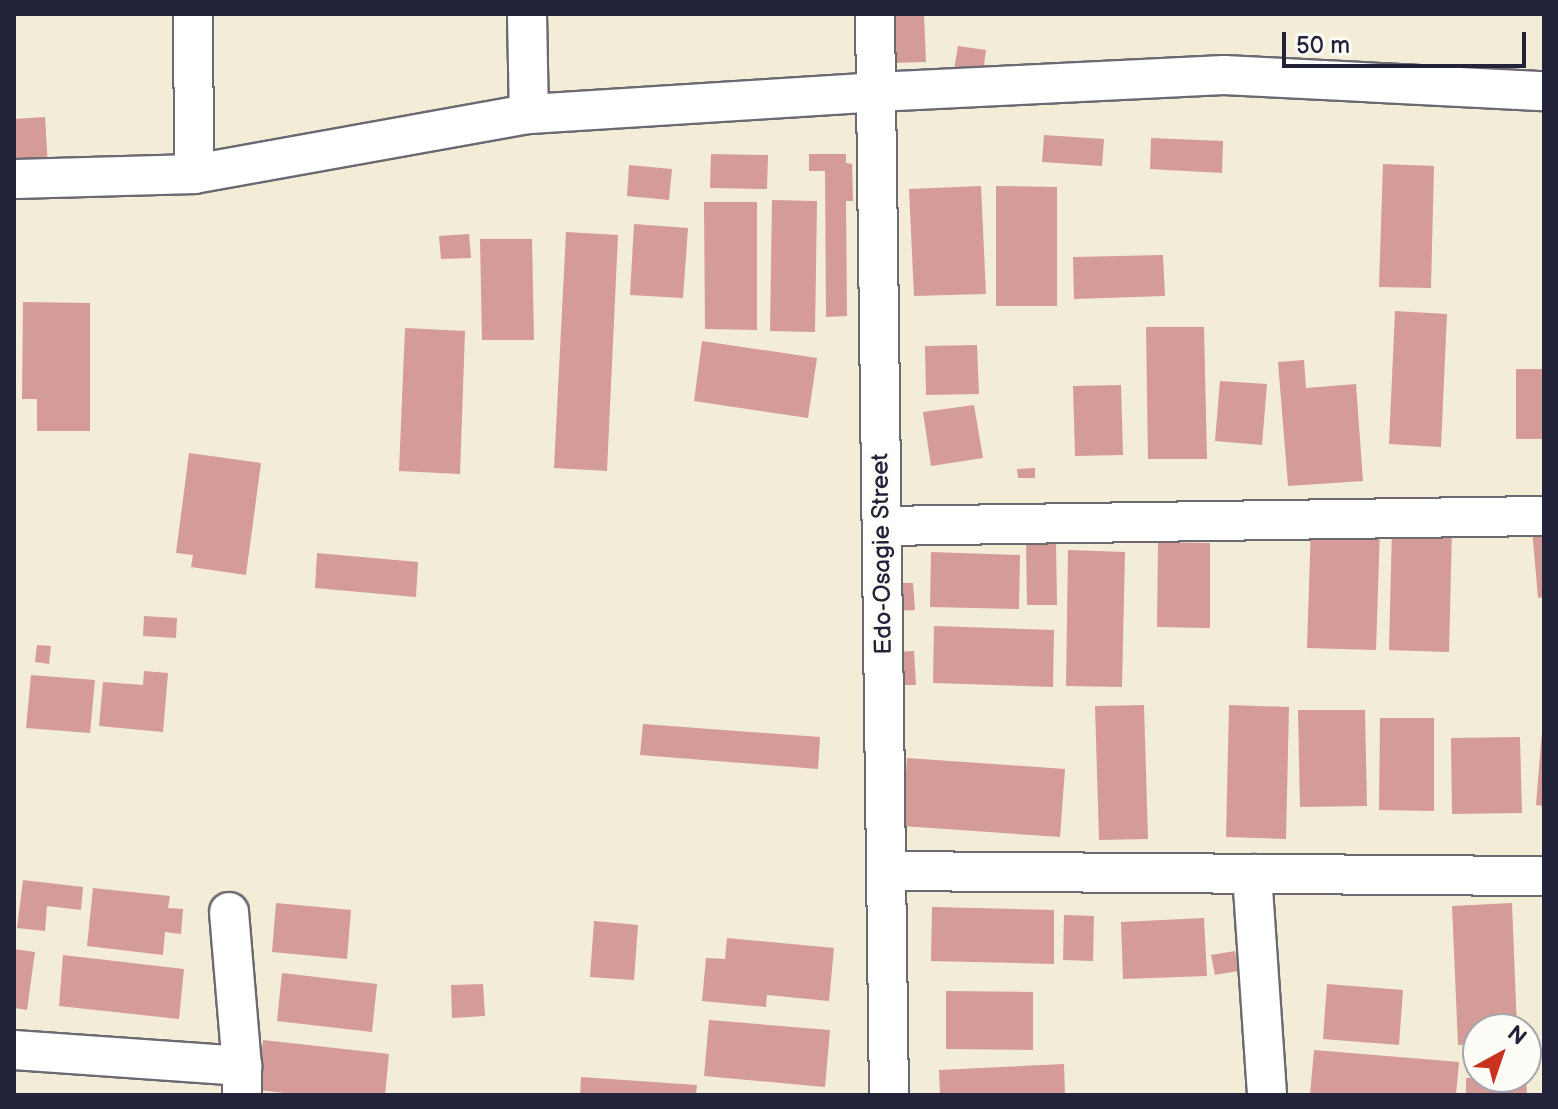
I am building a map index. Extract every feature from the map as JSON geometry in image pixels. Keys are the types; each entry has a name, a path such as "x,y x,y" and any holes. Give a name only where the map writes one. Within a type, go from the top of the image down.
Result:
{"street":[{"path":"193,14 194,174"},
{"path":"527,14 529,114"},
{"name":"Edo-Osagie Street","path":"875,14 889,1095"},
{"path":"14,179 194,174 529,114 876,92 1224,75 1544,91"},
{"path":"882,526 1544,516"},
{"path":"886,871 1544,876"},
{"path":"1252,874 1267,1095"},
{"path":"14,1050 242,1080 229,912"}],"building":[{"path":"889,14 924,14 926,62 890,63"},
{"path":"958,46 986,50 982,81 953,76"},
{"path":"45,117 48,167 14,170 14,119"},
{"path":"1044,135 1104,139 1102,166 1042,162"},
{"path":"1151,138 1223,141 1222,173 1150,169"},
{"path":"711,154 768,155 767,189 710,188"},
{"path":"809,154 846,154 846,163 852,164 853,201 846,201 847,316 826,317 825,171 809,171"},
{"path":"1383,164 1434,166 1431,288 1379,287"},
{"path":"629,165 672,169 669,200 627,196"},
{"path":"981,186 986,294 914,296 909,189"},
{"path":"996,186 1057,187 1057,306 996,306"},
{"path":"772,200 817,201 815,332 770,331"},
{"path":"704,202 757,202 757,330 705,329"},
{"path":"634,224 688,228 683,298 630,295"},
{"path":"566,232 618,235 607,471 554,468"},
{"path":"469,234 471,258 441,259 439,236"},
{"path":"480,239 532,239 534,340 482,340"},
{"path":"1163,255 1165,296 1074,299 1073,257"},
{"path":"23,302 90,303 90,431 37,431 37,399 22,399"},
{"path":"1395,311 1447,314 1441,447 1389,444"},
{"path":"1146,327 1204,327 1207,459 1148,459"},
{"path":"405,328 465,331 460,474 399,471"},
{"path":"702,341 817,358 808,418 694,401"},
{"path":"977,345 979,394 926,395 925,346"},
{"path":"1304,360 1306,388 1356,384 1363,481 1288,486 1278,362"},
{"path":"1516,369 1544,369 1544,439 1516,439"},
{"path":"1220,381 1267,384 1262,445 1215,441"},
{"path":"1121,385 1123,455 1075,456 1073,386"},
{"path":"974,405 983,458 931,466 923,412"},
{"path":"189,453 261,463 246,575 191,567 193,555 176,553"},
{"path":"1035,468 1035,478 1018,478 1017,469"},
{"path":"1311,525 1380,528 1376,650 1307,648"},
{"path":"1392,527 1452,529 1449,652 1389,650"},
{"path":"1532,529 1544,529 1544,597 1538,598"},
{"path":"1056,541 1057,605 1027,605 1026,542"},
{"path":"1158,542 1210,543 1210,628 1157,627"},
{"path":"1068,550 1125,552 1122,687 1066,686"},
{"path":"931,552 1020,555 1019,609 930,607"},
{"path":"317,553 418,562 416,597 315,588"},
{"path":"891,583 913,583 915,610 892,611"},
{"path":"144,616 177,618 176,638 143,636"},
{"path":"934,626 1054,630 1053,687 933,683"},
{"path":"37,645 51,646 49,664 35,662"},
{"path":"914,651 916,685 894,685 893,652"},
{"path":"144,671 168,673 163,732 99,726 103,682 143,685"},
{"path":"31,675 95,680 90,733 26,728"},
{"path":"1144,705 1148,839 1099,840 1095,706"},
{"path":"1229,705 1289,707 1286,839 1226,837"},
{"path":"1298,710 1365,710 1367,806 1300,807"},
{"path":"1380,718 1434,718 1434,811 1379,810"},
{"path":"643,724 820,737 818,769 640,755"},
{"path":"1544,731 1544,806 1536,805"},
{"path":"1520,737 1522,813 1452,814 1451,738"},
{"path":"907,758 1065,769 1060,837 902,826"},
{"path":"23,880 83,887 81,910 47,906 45,931 17,928"},
{"path":"93,888 170,896 168,908 183,909 181,934 165,932 163,955 87,946"},
{"path":"276,903 351,910 347,959 272,952"},
{"path":"1512,903 1516,1013 1462,1013 1462,1045 1458,1045 1452,906"},
{"path":"932,907 1054,910 1054,964 931,961"},
{"path":"1064,915 1094,916 1093,961 1063,960"},
{"path":"1204,918 1207,976 1123,979 1121,922"},
{"path":"594,921 638,925 634,980 590,977"},
{"path":"727,938 834,948 829,1001 767,995 766,1007 702,1001 706,958 725,959"},
{"path":"14,949 35,952 27,1010 14,1008"},
{"path":"1235,951 1238,971 1215,975 1211,955"},
{"path":"63,955 184,969 179,1019 59,1006"},
{"path":"282,973 377,984 372,1032 277,1021"},
{"path":"483,984 485,1016 452,1018 451,985"},
{"path":"1327,984 1403,990 1399,1045 1323,1039"},
{"path":"946,991 1033,992 1033,1050 946,1049"},
{"path":"709,1020 830,1030 825,1087 704,1076"},
{"path":"263,1040 389,1054 385,1095 303,1095 258,1090"},
{"path":"1314,1050 1459,1062 1456,1095 1310,1095"},
{"path":"1064,1064 1065,1095 940,1095 939,1070"},
{"path":"581,1077 697,1085 696,1095 580,1095"},
{"path":"1527,1093 1527,1095 1466,1095"}]}
